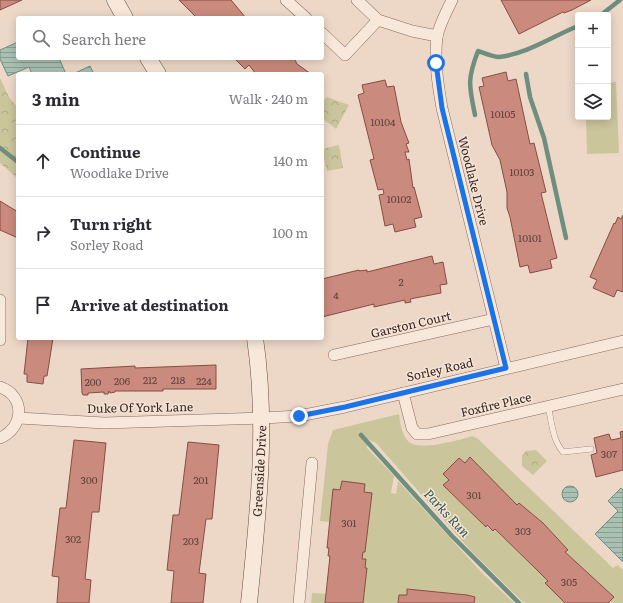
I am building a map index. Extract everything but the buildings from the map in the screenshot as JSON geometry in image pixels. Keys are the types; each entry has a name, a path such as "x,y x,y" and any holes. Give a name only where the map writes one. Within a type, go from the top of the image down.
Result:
{"street":[{"path":"116,0 124,16"},
{"path":"286,0 304,16"},
{"path":"357,0 378,20 412,31 437,36"},
{"name":"Woodlake Drive","path":"452,0 437,36 436,63 442,108 506,368"},
{"path":"324,35 346,55 378,20"},
{"path":"149,60 157,72"},
{"path":"0,300 0,340"},
{"name":"Garston Court","path":"334,356 494,319"},
{"name":"Greenside Drive","path":"249,603 260,486 263,418 255,340"},
{"name":"Sorley Road","path":"263,418 307,414 623,341"},
{"path":"0,388 13,396 19,407 19,418 16,426 10,433 0,438"},
{"name":"Foxfire Place","path":"403,392 412,428 417,434 428,434 623,389"},
{"name":"Duke Of York Lane","path":"19,418 104,423 263,418"},
{"path":"299,603 312,463"}],"lane":[{"path":"548,406 554,435 559,446 564,452 592,449"}],"green space":[{"path":"0,78 9,97 16,106 16,177 0,163"},
{"path":"616,82 619,153 587,154 586,120 611,120 611,83"},
{"path":"327,97 349,105 336,129 324,120 324,100"},
{"path":"339,145 343,168 327,171 324,158 324,149"},
{"path":"399,414 404,435 408,441 413,444 429,445 473,436 477,438 613,568 617,565 623,570 623,603 608,603 614,597 565,552 567,549 543,523 519,503 517,505 470,458 465,463 459,458 443,474 449,480 444,485 486,526 493,531 495,529 548,581 545,583 565,603 524,603 471,551 376,443 367,439 367,448 394,476 391,493 396,494 398,481 483,574 514,603 474,603 475,597 467,595 408,589 407,595 399,595 398,603 363,603 366,560 362,559 363,552 365,552 371,493 364,492 365,484 342,482 330,522 320,521 328,444 333,430"},
{"path":"536,450 547,461 533,475 522,466 522,456 526,451"},
{"path":"312,593 326,594 325,603 311,603"}],"shaded area":[{"path":"16,43 16,60 60,60 65,72 31,72 29,67 8,76 0,59 0,50"},
{"path":"90,66 93,72 77,72"},
{"path":"570,486 576,488 578,494 576,500 570,502 564,500 562,494 564,488"},
{"path":"621,488 623,490 623,562 595,534 618,511 608,501"}],"waterway":[{"path":"605,12 620,0"},
{"path":"475,115 470,83 472,69 478,51 497,57 509,55 530,49 575,27"},
{"path":"526,74 530,97 544,138 566,238"},
{"name":"Parks Run","path":"0,148 16,160"},
{"name":"Parks Run","path":"361,435 452,536 519,603"}],"route":[{"path":"299,416 345,407 506,368 442,108 438,88 436,63"}]}
